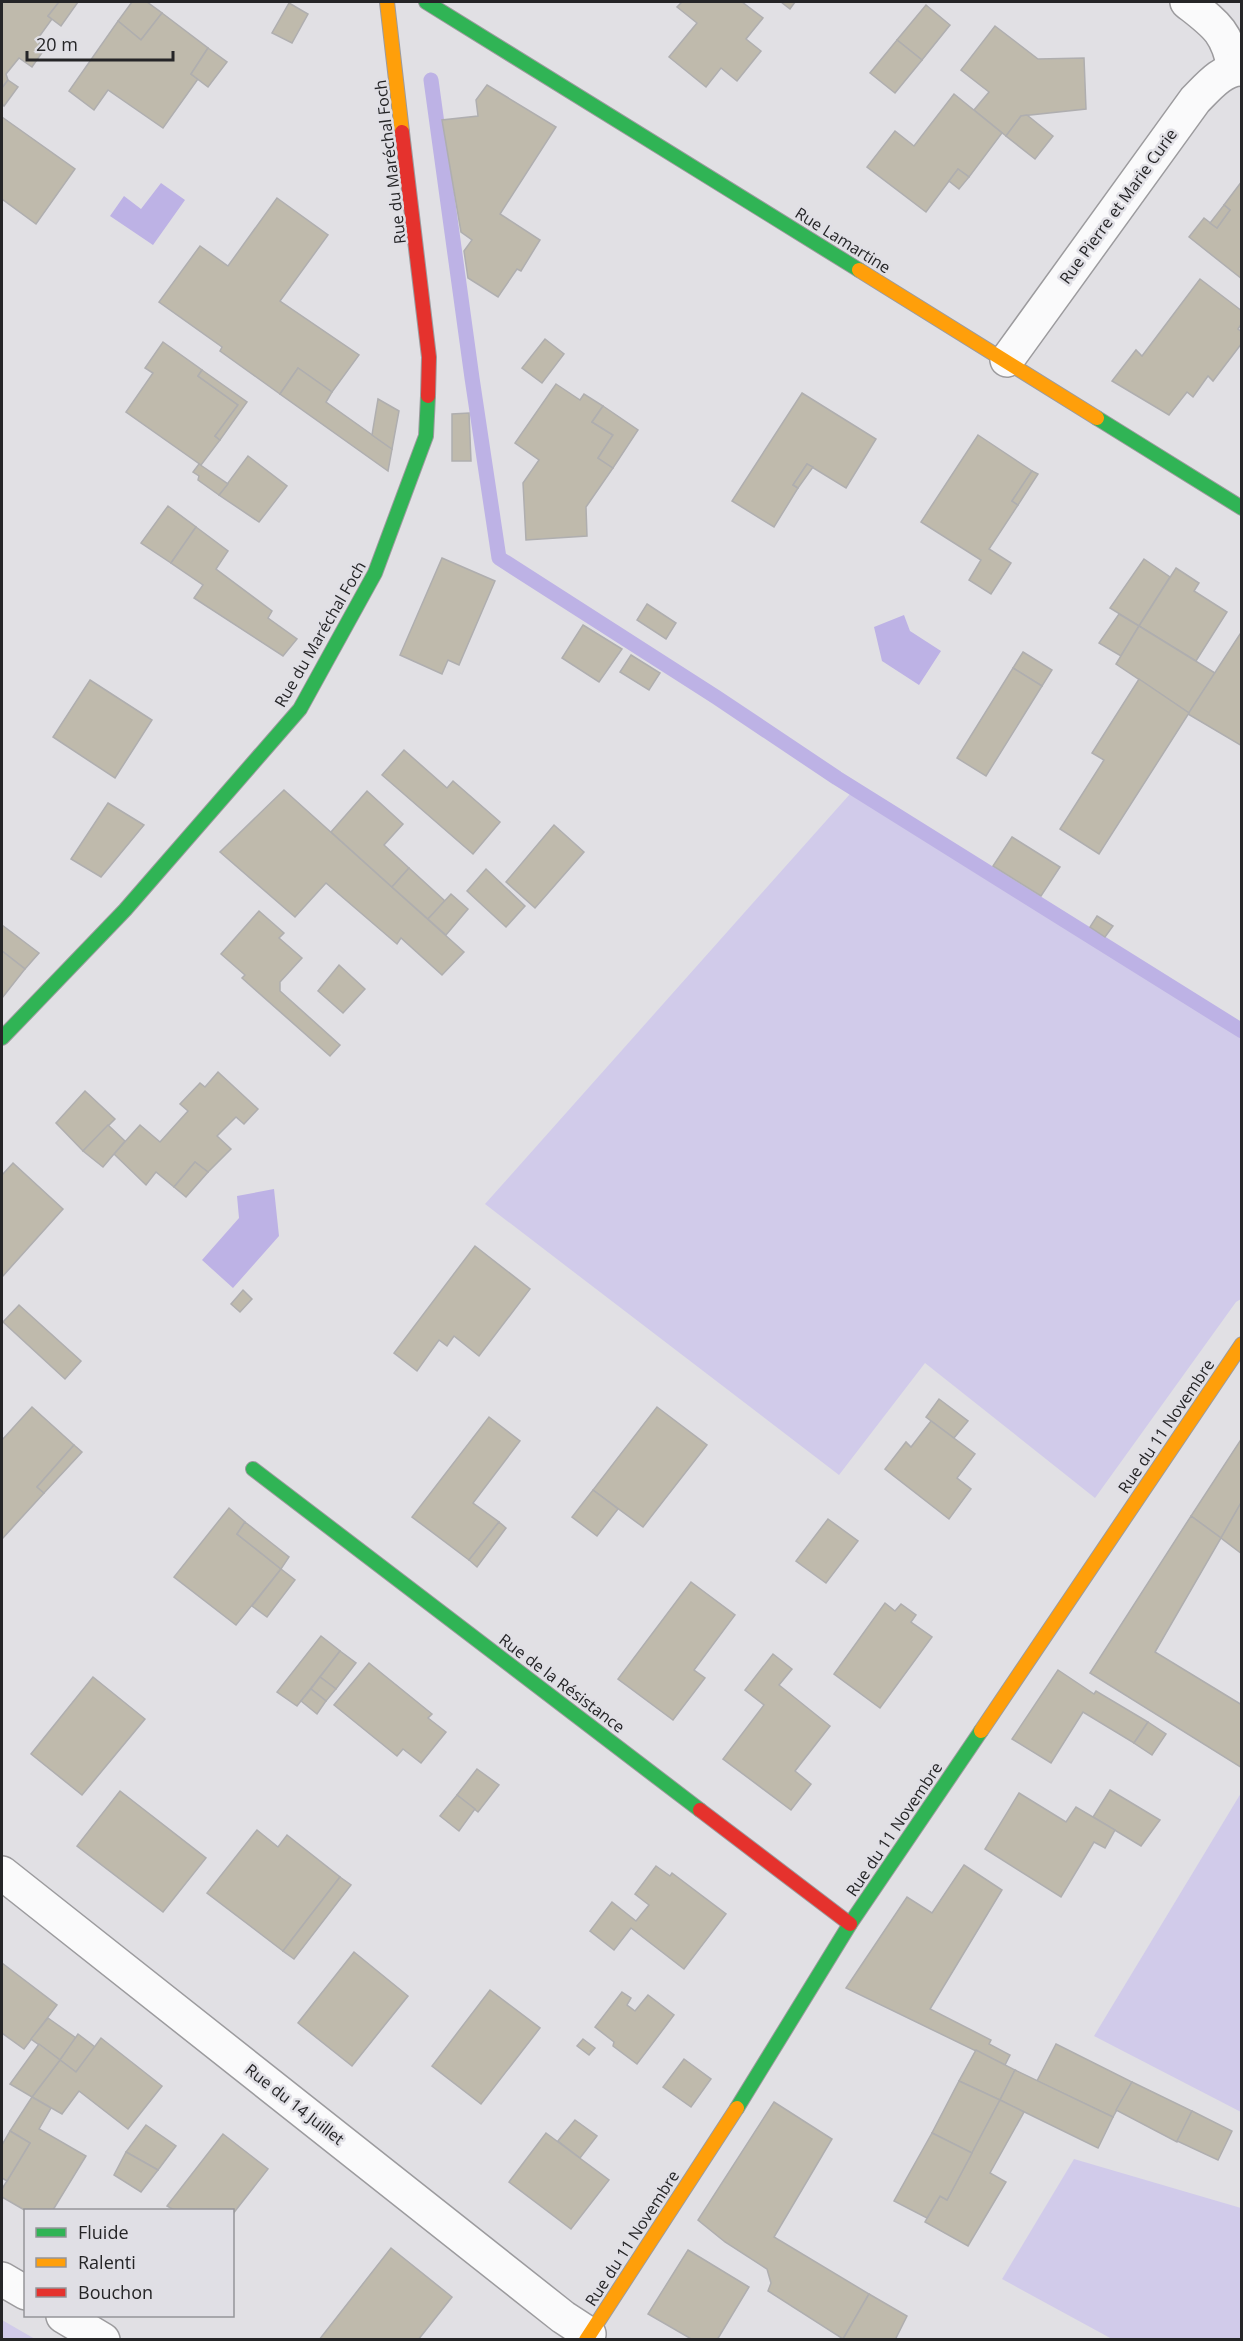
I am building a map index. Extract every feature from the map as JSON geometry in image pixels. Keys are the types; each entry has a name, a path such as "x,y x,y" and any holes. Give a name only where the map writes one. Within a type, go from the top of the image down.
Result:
{"street":[{"name":"Rue du Maréchal Foch","path":"2,1038 126,910 300,709 375,573 426,436 429,357 387,2"},
{"name":"Rue Lamartine","path":"426,2 1007,360 1242,508"},
{"path":"1186,2 1219,28 1238,68"},
{"name":"Rue Pierre et Marie Curie","path":"1007,360 1195,100 1218,77 1238,68"},
{"name":"Rue du 11 Novembre","path":"588,2337 770,2057 850,1924 1242,1344"},
{"name":"Rue de la Résistance","path":"253,1469 850,1924"},
{"name":"Rue du 14 Juillet","path":"2,1873 588,2337"},
{"path":"2,2279 24,2292"},
{"path":"65,2317 103,2340"}],"shaded area":[{"path":"161,183 185,200 153,245 110,216 124,196 141,209"},
{"path":"904,615 910,631 941,651 919,685 882,661 874,627"},
{"path":"850,794 1241,1032 1241,1299 1236,1302 1095,1498 925,1363 839,1475 485,1204"},
{"path":"274,1189 279,1236 233,1288 202,1260 239,1218 237,1196"},
{"path":"1241,1793 1241,2112 1094,2036"},
{"path":"1074,2159 1241,2208 1241,2339 1112,2339 1002,2279"},
{"path":"2,2320 35,2339 2,2339"}],"building":[{"path":"2,2 59,2 48,16 52,19 36,41 46,47 32,67 19,58 6,74 8,80 2,88"},
{"path":"59,2 78,2 61,26 48,16"},
{"path":"132,2 147,2 162,13 141,40 118,21"},
{"path":"682,2 742,2 763,18 746,39 761,51 737,81 721,68 706,87 669,57 697,23 677,7"},
{"path":"781,2 795,2 790,9"},
{"path":"289,3 308,14 292,43 272,33"},
{"path":"926,5 950,25 922,60 897,40"},
{"path":"162,13 208,48 191,74 198,79 163,128 108,90 94,110 69,91 118,21 141,40"},
{"path":"995,26 1038,59 1084,58 1086,109 1021,116 1006,136 974,110 989,92 961,70"},
{"path":"897,40 922,60 895,93 870,73"},
{"path":"208,48 227,62 208,87 191,74"},
{"path":"8,80 18,87 4,106 2,88"},
{"path":"487,85 556,127 500,214 540,240 521,271 517,269 498,297 468,278 464,251 472,240 461,232 442,120 478,116 476,100"},
{"path":"954,94 1002,133 969,177 958,169 926,212 867,167 895,131 914,146"},
{"path":"1027,115 1053,136 1035,159 1006,136 1021,116"},
{"path":"2,117 75,169 36,224 2,199"},
{"path":"958,169 969,177 959,189 949,181"},
{"path":"1242,181 1242,279 1189,237 1204,218 1217,228 1230,210 1224,205"},
{"path":"277,198 328,235 280,301 359,355 332,392 298,368 280,394 220,351 222,347 159,302 200,246 228,266"},
{"path":"1224,205 1230,210 1217,228 1210,223"},
{"path":"1200,279 1242,311 1242,323 1238,329 1242,332 1242,343 1213,381 1208,376 1193,397 1187,392 1169,415 1112,381 1136,350 1142,356"},
{"path":"545,339 564,354 542,383 522,368"},
{"path":"163,342 202,370 198,376 238,405 215,436 220,440 201,465 126,412 153,373 145,368"},
{"path":"298,368 332,392 326,402 392,449 388,471 280,394"},
{"path":"202,370 247,402 220,440 215,436 238,405 198,376"},
{"path":"556,384 580,400 584,394 603,406 592,422 613,435 598,458 613,468 586,507 587,536 526,540 523,483 539,460 515,443"},
{"path":"802,393 876,439 846,488 807,464 793,485 798,488 774,527 732,501"},
{"path":"378,399 399,411 392,449 372,435"},
{"path":"603,406 638,430 613,468 598,458 613,435 592,422"},
{"path":"469,413 471,461 452,461 452,414"},
{"path":"978,435 1032,471 1012,501 1018,505 989,549 1011,563 991,594 969,580 981,560 921,522"},
{"path":"248,456 287,486 259,522 219,495"},
{"path":"199,464 228,484 219,495 198,480 199,476 193,472"},
{"path":"807,464 813,467 798,488 793,485"},
{"path":"1032,471 1038,474 1018,505 1012,501"},
{"path":"168,506 196,527 171,563 141,543"},
{"path":"196,527 228,551 216,569 272,611 268,618 297,639 283,656 194,598 203,585 171,563"},
{"path":"442,558 495,581 459,665 448,660 442,674 400,655"},
{"path":"1144,559 1170,577 1139,626 1110,608"},
{"path":"1176,568 1199,583 1194,591 1227,612 1196,661 1139,626"},
{"path":"647,604 676,623 666,639 637,620"},
{"path":"1119,614 1139,626 1121,656 1099,643"},
{"path":"583,625 622,649 599,682 562,658"},
{"path":"1139,626 1215,673 1189,713 1116,664"},
{"path":"1242,631 1242,746 1188,714"},
{"path":"1023,652 1052,670 1042,686 1013,668"},
{"path":"631,655 660,673 649,690 620,672"},
{"path":"1013,668 1042,686 986,776 957,758"},
{"path":"1139,679 1189,713 1099,854 1060,829 1104,760 1092,753"},
{"path":"90,680 152,720 115,778 53,737"},
{"path":"404,750 447,788 453,781 500,822 473,854 382,775"},
{"path":"284,790 464,952 442,975 401,938 397,944 326,883 295,917 220,852"},
{"path":"367,791 403,824 384,845 409,868 392,887 331,832"},
{"path":"108,803 144,825 101,877 71,859"},
{"path":"554,825 584,852 535,908 506,882"},
{"path":"1012,837 1060,867 1041,896 993,866"},
{"path":"409,868 445,901 428,919 392,887"},
{"path":"486,869 525,906 506,927 467,891"},
{"path":"451,894 468,909 446,935 428,919"},
{"path":"259,911 284,933 279,938 302,958 280,982 280,991 340,1045 330,1056 242,978 245,975 221,954"},
{"path":"1097,916 1113,926 1105,937 1090,927"},
{"path":"2,925 39,953 25,969 2,951"},
{"path":"2,951 25,969 2,998"},
{"path":"339,965 365,989 343,1013 318,991"},
{"path":"218,1072 258,1109 244,1124 236,1117 217,1136 231,1149 208,1172 195,1162 174,1187 156,1172 146,1185 114,1154 140,1125 160,1142 188,1111 180,1104 200,1083 205,1087"},
{"path":"85,1091 115,1119 83,1151 56,1123"},
{"path":"108,1125 125,1141 103,1167 83,1151"},
{"path":"195,1162 208,1172 186,1197 174,1187"},
{"path":"13,1163 63,1209 2,1277 2,1175"},
{"path":"475,1246 530,1289 479,1356 454,1336 447,1346 439,1340 417,1371 394,1353"},
{"path":"243,1290 252,1299 240,1312 231,1304"},
{"path":"19,1305 81,1361 65,1379 3,1322"},
{"path":"939,1399 968,1421 954,1438 926,1417"},
{"path":"32,1407 74,1445 37,1487 44,1493 2,1539 2,1440"},
{"path":"657,1407 707,1445 643,1527 593,1490"},
{"path":"489,1417 520,1441 473,1503 499,1522 469,1560 412,1517"},
{"path":"931,1421 975,1454 957,1478 971,1489 949,1519 885,1469 906,1442 911,1447"},
{"path":"1242,1438 1242,1501 1221,1538 1191,1516"},
{"path":"74,1445 82,1452 44,1493 37,1487"},
{"path":"593,1490 618,1509 597,1536 572,1517"},
{"path":"1242,1501 1242,1554 1221,1538"},
{"path":"229,1508 245,1522 237,1534 281,1569 236,1625 174,1577"},
{"path":"1191,1516 1221,1538 1155,1652 1242,1705 1242,1768 1090,1673"},
{"path":"828,1519 858,1541 826,1583 796,1561"},
{"path":"245,1522 289,1557 281,1569 237,1534"},
{"path":"499,1522 506,1528 477,1567 469,1560"},
{"path":"281,1569 295,1580 267,1617 252,1606"},
{"path":"691,1582 735,1615 694,1670 705,1678 673,1720 618,1679"},
{"path":"885,1603 895,1611 901,1604 916,1615 911,1622 932,1637 880,1708 834,1674"},
{"path":"321,1636 340,1651 297,1706 277,1692"},
{"path":"340,1651 356,1663 336,1689 320,1677"},
{"path":"773,1654 792,1669 779,1685 830,1726 795,1771 811,1784 791,1810 723,1759 764,1705 745,1690"},
{"path":"369,1663 432,1714 428,1718 446,1732 421,1763 403,1749 397,1756 334,1705"},
{"path":"1058,1670 1094,1694 1096,1691 1148,1722 1134,1743 1083,1712 1051,1763 1012,1739"},
{"path":"93,1677 145,1719 82,1795 31,1754"},
{"path":"320,1677 336,1689 326,1701 311,1689"},
{"path":"311,1689 326,1701 317,1714 301,1701"},
{"path":"1148,1722 1166,1734 1152,1755 1134,1743"},
{"path":"477,1769 499,1785 478,1812 457,1795"},
{"path":"1110,1790 1160,1820 1141,1846 1093,1817"},
{"path":"120,1791 206,1858 163,1912 77,1846"},
{"path":"1019,1793 1066,1822 1076,1807 1115,1830 1105,1848 1094,1842 1061,1897 985,1849"},
{"path":"457,1795 475,1809 459,1831 440,1816"},
{"path":"257,1830 278,1847 287,1835 340,1877 283,1951 207,1893"},
{"path":"964,1865 1002,1890 930,2009 991,2040 989,2044 1010,2055 1005,2065 846,1988 907,1897 932,1913"},
{"path":"656,1866 670,1876 672,1873 726,1914 684,1969 631,1928 614,1950 590,1931 612,1902 636,1921 649,1905 635,1894"},
{"path":"340,1877 351,1885 294,1959 283,1951"},
{"path":"354,1952 408,1996 352,2066 298,2023"},
{"path":"2,1963 57,2005 24,2049 2,2033"},
{"path":"490,1990 540,2028 481,2104 432,2066"},
{"path":"622,1992 631,1998 627,2005 635,2011 648,1995 674,2015 637,2064 613,2046 614,2042 595,2027"},
{"path":"48,2018 76,2038 60,2060 31,2039"},
{"path":"78,2034 95,2047 76,2072 60,2060"},
{"path":"101,2038 162,2086 128,2129 79,2091 62,2114 32,2097 60,2060 76,2072"},
{"path":"583,2039 595,2048 589,2055 577,2046"},
{"path":"39,2044 60,2060 32,2097 10,2084"},
{"path":"1056,2044 1132,2082 1113,2117 1037,2081"},
{"path":"976,2050 1015,2070 1000,2100 959,2081"},
{"path":"684,2059 711,2079 691,2107 663,2087"},
{"path":"1015,2070 1113,2117 1098,2148 1000,2100"},
{"path":"959,2081 1000,2100 972,2153 932,2133"},
{"path":"1132,2082 1192,2111 1177,2142 1116,2110"},
{"path":"32,2097 51,2108 39,2129 86,2156 54,2209 24,2210 2,2197 2,2189 30,2143 10,2131"},
{"path":"1000,2100 1024,2112 990,2173 1006,2182 968,2246 925,2222 940,2196 947,2200"},
{"path":"774,2102 832,2139 774,2237 869,2294 843,2339 768,2291 771,2283 767,2269 725,2242 698,2220"},
{"path":"1192,2111 1232,2131 1218,2160 1177,2141"},
{"path":"575,2120 597,2136 580,2158 558,2141"},
{"path":"146,2125 176,2146 158,2170 126,2152"},
{"path":"10,2131 30,2143 7,2181 2,2178 2,2145"},
{"path":"546,2133 609,2180 571,2229 509,2182"},
{"path":"932,2133 972,2153 947,2200 940,2196 927,2218 894,2201"},
{"path":"223,2134 268,2169 234,2212 234,2209 172,2209 167,2206"},
{"path":"126,2152 158,2170 141,2192 114,2175"},
{"path":"391,2248 452,2297 418,2340 319,2340"},
{"path":"688,2250 749,2287 717,2340 693,2340 648,2314"},
{"path":"869,2294 907,2316 895,2340 843,2339"}],"waterway":[{"path":"431,80 499,558 716,697 837,778 1242,1031"}],"traffic: fast":[{"path":"426,2 859,270"},
{"path":"2,1038 125,910 300,709 375,573 426,436 428,396"},
{"path":"1097,418 1242,508"},
{"path":"253,1469 700,1810"},
{"path":"737,2108 850,1924 981,1731"}],"traffic: slow":[{"path":"387,2 402,132"},
{"path":"859,270 1097,418"},
{"path":"981,1731 1242,1344"},
{"path":"586,2340 737,2108"}],"traffic: jam":[{"path":"402,132 429,357 428,396"},
{"path":"700,1810 850,1924"}]}
